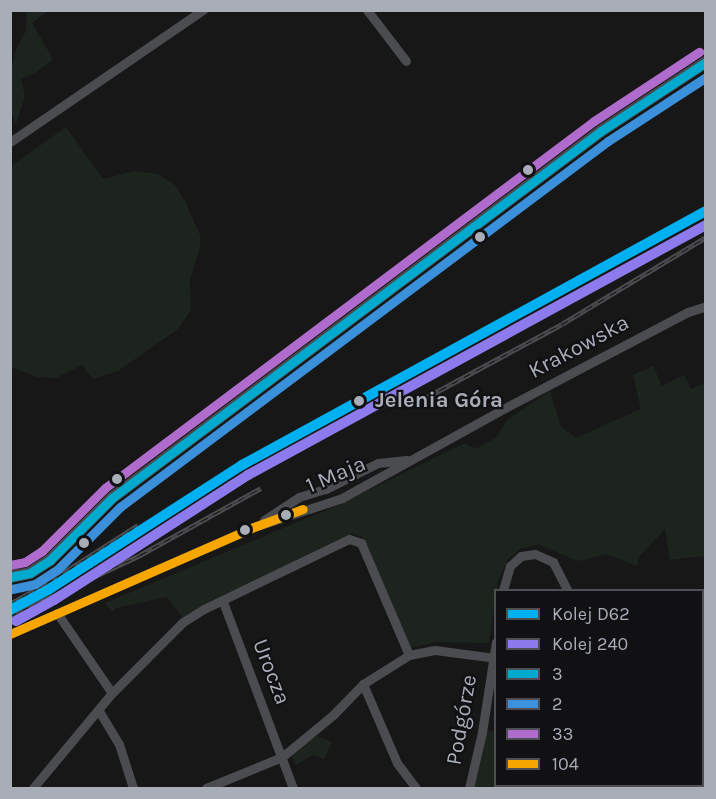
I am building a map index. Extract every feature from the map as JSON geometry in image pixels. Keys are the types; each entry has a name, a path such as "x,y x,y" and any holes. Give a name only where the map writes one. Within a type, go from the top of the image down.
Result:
{"street":[{"path":"10,142 202,10"},
{"path":"367,10 406,61"},
{"path":"10,577 30,573 50,561 112,498 593,137 705,62"},
{"name":"Krakowska","path":"409,460 681,316 705,306"},
{"path":"251,528 299,497 326,489 378,463 409,460"},
{"name":"1 Maja","path":"10,634 251,528 342,498 409,460"},
{"path":"33,789 112,693 183,622 350,539 356,539 361,543 409,655 363,684 333,715 282,757 206,789"},
{"path":"504,589 510,566 521,556 535,554 553,562 566,589"},
{"name":"Urocza","path":"223,602 293,789"},
{"path":"57,614 112,693"},
{"name":"Podgórze","path":"409,655 435,650 494,658 482,732 469,789"},
{"path":"363,684 397,763 416,789"},
{"path":"99,711 119,744 133,789"}],"shaded area":[{"path":"27,11 48,11 32,23 53,59 35,73 21,79 25,96 16,124 11,112 11,70 17,47 26,31"},
{"path":"66,127 103,179 134,171 158,174 175,185 200,235 200,247 190,280 191,310 178,329 118,371 93,379 82,365 56,378 37,377 11,367 11,166"},
{"path":"653,366 662,386 684,375 691,389 705,383 705,556 670,560 665,529 639,557 637,566 606,554 580,561 538,544 520,549 508,559 497,589 494,589 494,609 489,643 435,642 411,648 362,537 353,533 183,618 167,597 116,608 112,612 105,603 336,506 465,443 475,449 496,438 507,420 550,391 561,427 576,438 641,409 633,375"},
{"path":"704,604 705,767 704,767"},
{"path":"494,730 494,787 594,788 469,788 482,732"},
{"path":"315,735 332,742 324,759 313,755 296,765 291,755"}],"railway":[{"path":"427,397 562,324 706,237"},
{"path":"10,616 140,555 261,488"},
{"path":"10,604 138,525"}],"rail line":[{"name":"D62","path":"10,610 48,590 242,465 706,211"},
{"name":"240","path":"16,621 54,600 248,475 706,225"}],"transit line":[{"name":"33","path":"10,565 25,562 42,551 105,488 594,121 699,52"},
{"name":"3","path":"10,577 30,573 50,560 112,498 601,131 706,62"},
{"name":"2","path":"12,589 35,584 58,569 120,507 608,141 706,77"},
{"name":"104","path":"10,634 251,528 303,509"}],"place":[{"name":"Jelenia Góra","path":"359,401"}]}
